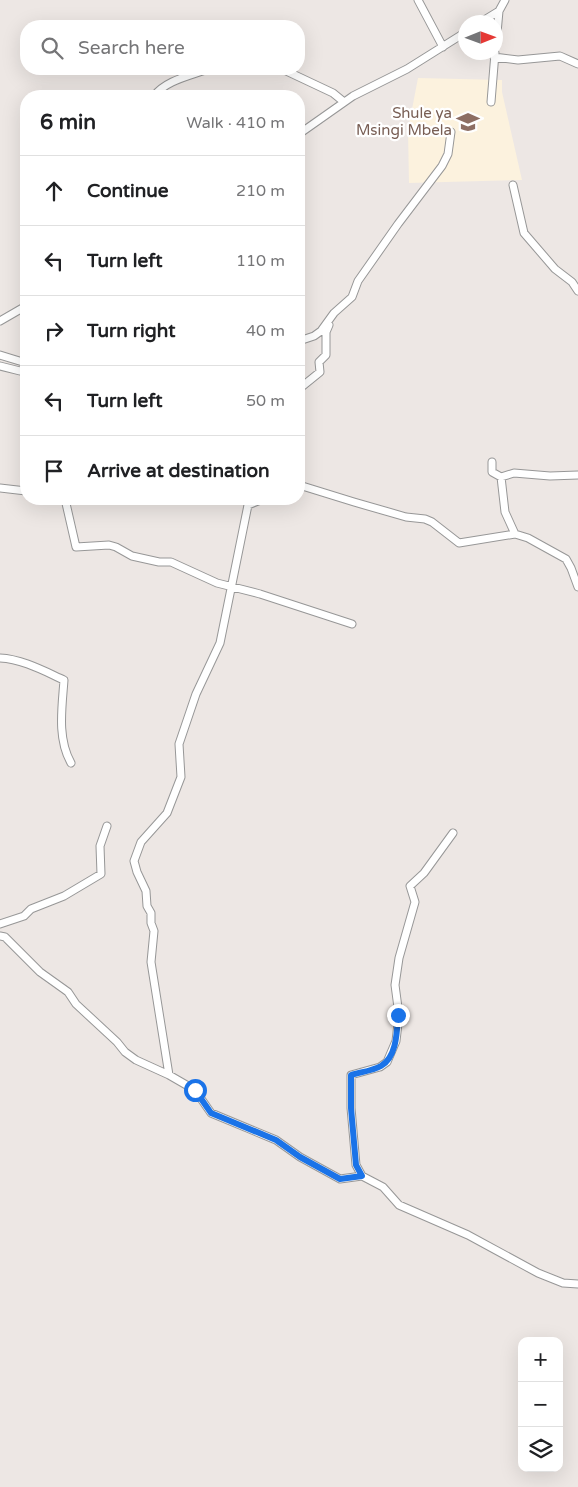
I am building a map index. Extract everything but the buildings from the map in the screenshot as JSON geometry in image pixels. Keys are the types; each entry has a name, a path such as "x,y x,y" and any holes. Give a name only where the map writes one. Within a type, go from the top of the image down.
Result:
{"street":[{"path":"418,0 443,46"},
{"path":"499,15 505,0"},
{"path":"492,15 499,11"},
{"path":"305,130 344,102 407,69 458,37"},
{"path":"503,57 518,60 560,56 578,64"},
{"path":"491,102 494,60"},
{"path":"158,90 167,84 192,75"},
{"path":"295,75 333,93 344,102"},
{"path":"305,339 321,331 334,313 352,297 358,281 442,166 448,154 451,132"},
{"path":"513,185 524,233 555,268 572,282 578,291"},
{"path":"0,321 20,309"},
{"path":"305,384 320,372 319,362 326,354 326,332 334,313"},
{"path":"0,355 20,361"},
{"path":"0,366 20,371"},
{"path":"492,462 492,472 501,477 514,473 550,476 578,475"},
{"path":"501,477 505,512 515,534"},
{"path":"305,486 406,517 432,522 459,543 515,534 528,538 566,558 578,587"},
{"path":"0,488 20,490"},
{"path":"67,505 76,547 109,545 132,556 160,562 170,562 230,588 260,594 352,624"},
{"path":"169,1075 151,962 154,931 150,923 151,913 147,906 146,891 134,861 141,842 167,813 181,777 179,744 196,694 220,643 248,505"},
{"path":"0,658 28,664 64,680 62,742 71,763"},
{"path":"0,924 24,916 31,908 64,896 101,874 100,846 107,826"},
{"path":"453,833 424,873 410,886 415,902 399,958 395,985 398,1015 396,1041 387,1062 376,1068 351,1075 351,1108 356,1165 362,1176 383,1187 399,1205 468,1235 538,1272 563,1283 578,1284"},
{"path":"0,936 5,937 40,972 68,992 76,1004 117,1042 125,1052 136,1060 169,1075 195,1090 211,1113 276,1140 300,1157 340,1179 362,1176"}],"shaded area":[{"path":"418,78 502,80 502,92 522,180 409,183 408,130"}],"place":[{"name":"Shule ya Msingi Mbela","path":"468,122"}],"route":[{"path":"195,1090 211,1113 276,1140 300,1157 340,1179 362,1176 356,1165 351,1108 351,1075 376,1068 387,1062 396,1041 398,1015"}]}
